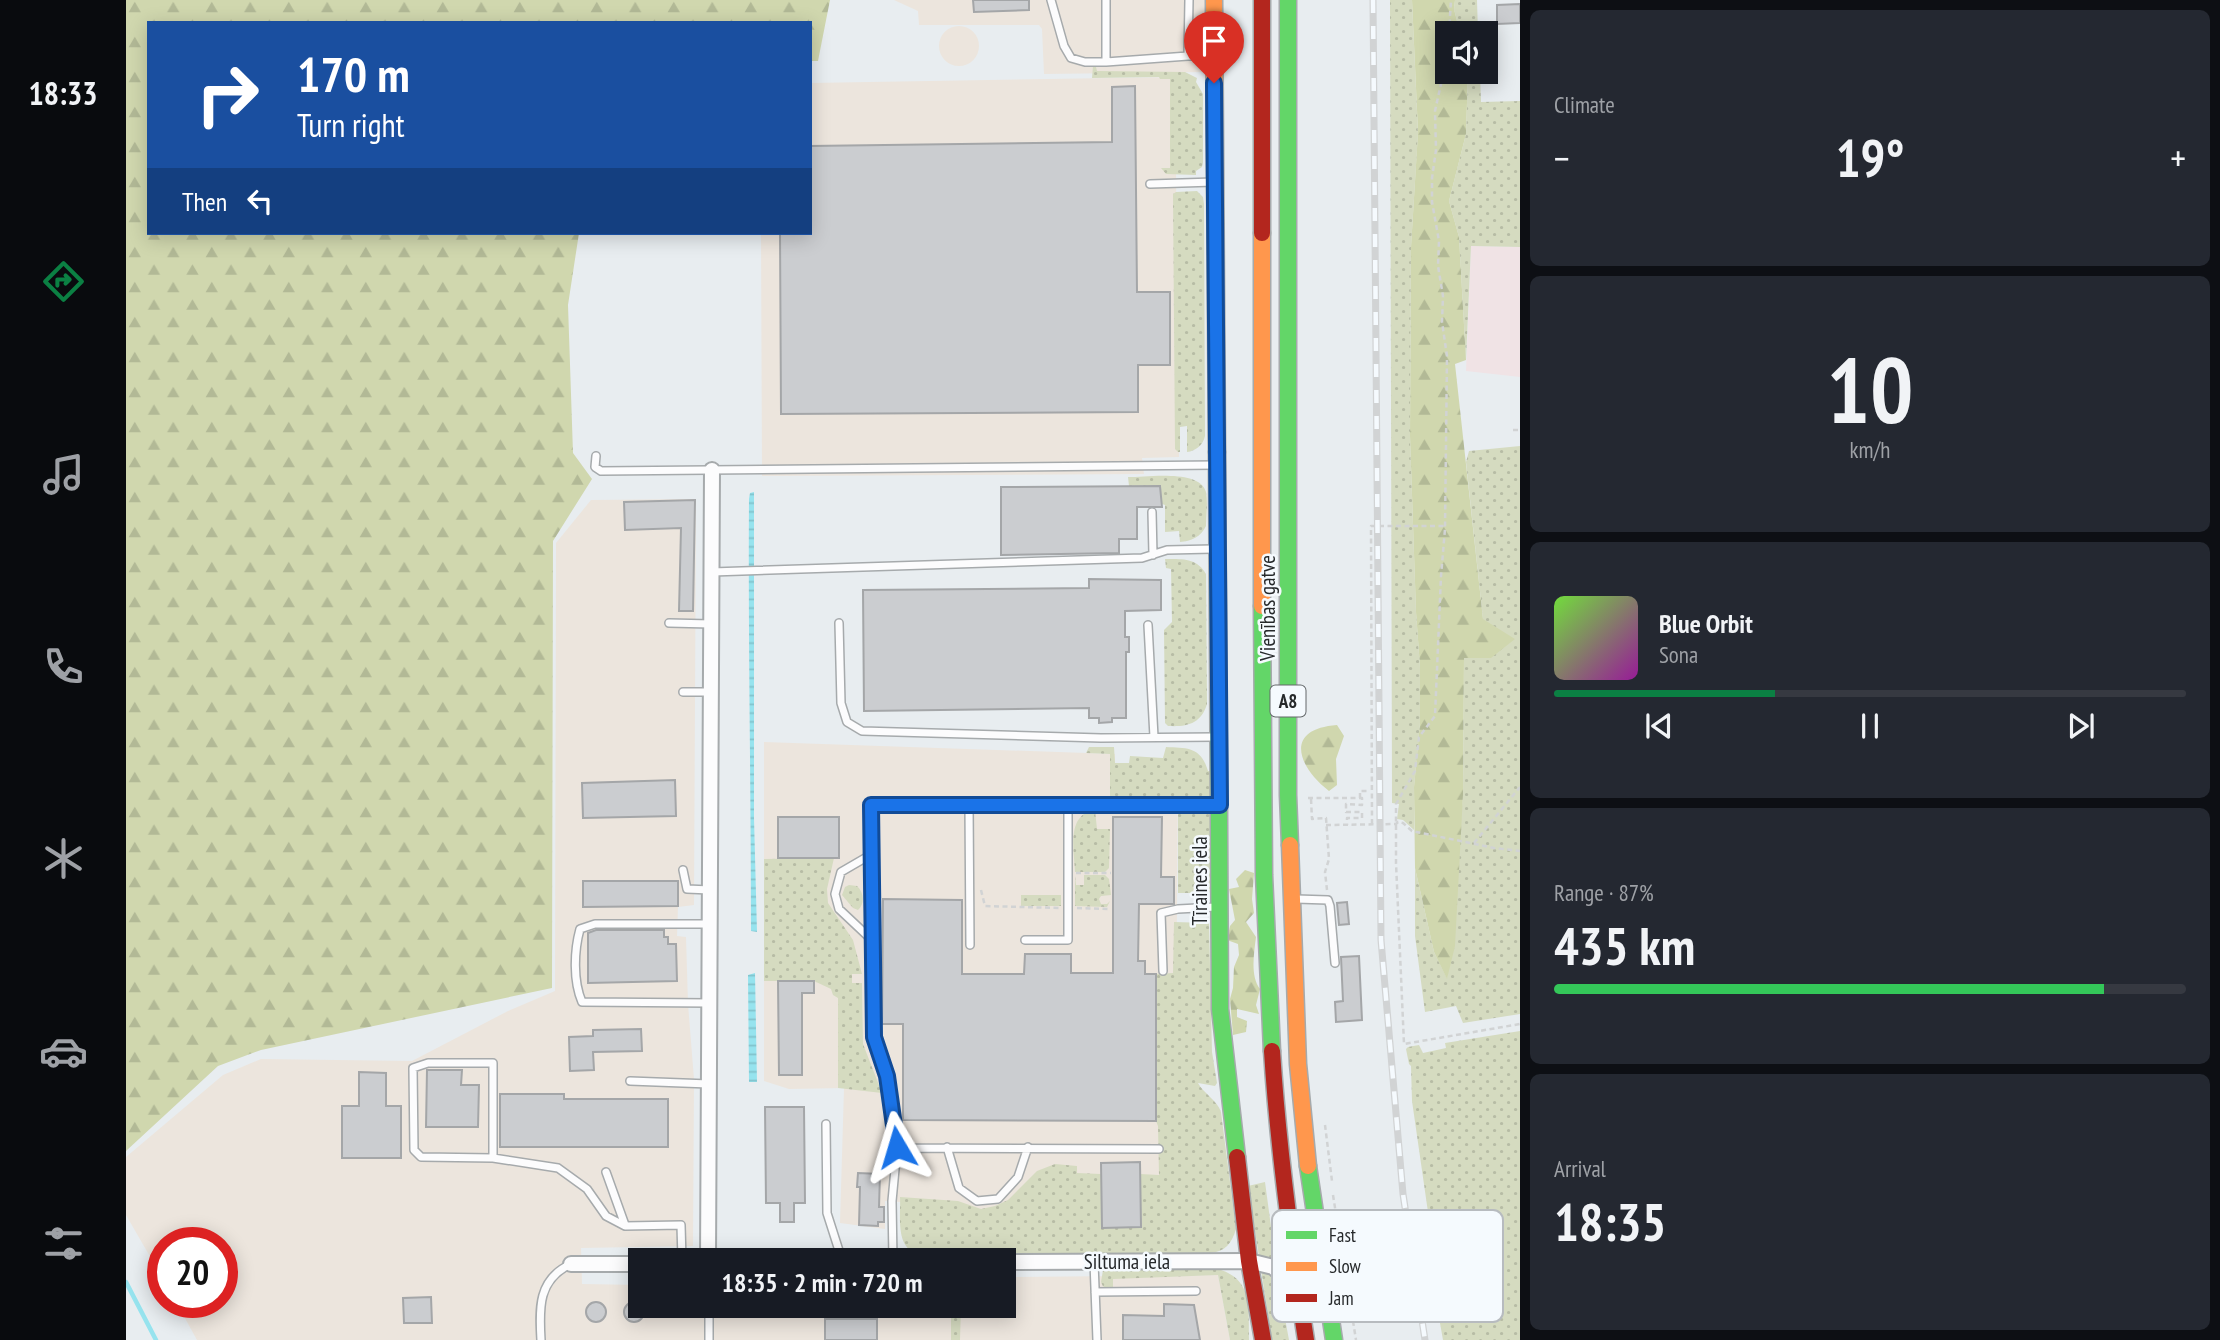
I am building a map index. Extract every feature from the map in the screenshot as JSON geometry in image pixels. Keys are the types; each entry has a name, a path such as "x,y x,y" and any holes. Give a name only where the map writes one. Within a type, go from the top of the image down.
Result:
{"main road":[{"name":"Tīraines iela","path":"1214,0 1220,1009 1249,1261 1263,1340"},
{"name":"Vienības gatve","path":"1262,0 1262,672 1265,911 1273,1075 1288,1210"},
{"name":"Vienības gatve","path":"1288,0 1287,795 1298,1064 1314,1210"},
{"path":"1262,60 1288,60"},
{"name":"Vienības gatve","path":"1304,1322 1307,1340"},
{"name":"Vienības gatve","path":"1331,1322 1334,1340"}],"street":[{"path":"708,1248 712,470"},
{"path":"1249,1261 1272,1267"},
{"name":"Siltuma iela","path":"1016,1262 1249,1261"},
{"path":"571,1264 628,1264"}],"lane":[{"path":"1051,0 1064,46 1071,58 1085,62 1106,62 1214,56"},
{"path":"1106,0 1106,62"},
{"path":"1188,56 1189,0"},
{"path":"1150,184 1214,182"},
{"path":"596,456 596,467 601,471 1217,465"},
{"path":"1152,512 1153,555"},
{"path":"711,572 1142,558 1167,550 1217,548"},
{"path":"669,623 711,624"},
{"path":"839,623 841,703 847,722 862,731 1101,738 1219,737"},
{"path":"1148,625 1154,737"},
{"path":"683,692 711,692"},
{"path":"893,1248 892,1201 897,1147 887,1076 874,1037 871,805 1220,805"},
{"path":"969,805 970,945"},
{"path":"1025,940 1068,940 1068,805"},
{"path":"872,854 841,872 835,894 839,909 873,941"},
{"path":"683,870 687,889 710,890"},
{"path":"1292,899 1328,900 1335,962"},
{"path":"1163,971 1161,913 1178,909 1220,907"},
{"path":"710,925 595,924 580,929 576,943 577,992 582,1002 710,1003"},
{"path":"493,1158 493,1063 428,1063 413,1068 414,1150 421,1157 493,1158 558,1168 587,1189 606,1216 625,1226 681,1224 682,1248"},
{"path":"630,1081 710,1084"},
{"path":"826,1124 827,1213 838,1248"},
{"path":"897,1147 1159,1149"},
{"path":"947,1147 959,1188 977,1201 998,1199 1018,1177 1028,1147"},
{"path":"606,1172 625,1226"},
{"path":"1094,1262 1097,1340"},
{"path":"541,1340 542,1294 545,1286 561,1268 571,1264"},
{"path":"1095,1292 1196,1291"},
{"path":"709,1318 709,1340"}],"path":[{"path":"1450,21 1451,0"},
{"path":"1441,84 1435,111 1436,150 1432,202 1439,241 1438,267 1447,356 1445,526 1435,716 1419,737 1415,772 1396,804 1404,1044 1520,1024"},
{"path":"1513,430 1520,430"},
{"path":"1372,824 1371,526 1445,526"},
{"path":"1474,843 1520,787"},
{"path":"1347,825 1347,818 1362,818 1362,812 1346,812 1346,804 1362,804 1360,791 1369,791"},
{"path":"1327,890 1325,872 1329,859 1326,818 1312,819 1309,798 1360,798"},
{"path":"1326,825 1398,822 1412,831 1520,850"},
{"path":"1068,873 1111,873"},
{"path":"980,887 985,906 1110,909"},
{"path":"1325,1122 1338,1210"},
{"path":"1353,1322 1356,1340"}],"shaded area":[{"path":"894,0 1205,0 1206,72 1044,74 1042,29 1039,25 919,25 918,11"},
{"path":"959,26 973,32 979,46 973,60 959,66 945,60 939,46 945,32"},
{"path":"1175,77 1179,457 1142,458 1144,474 762,476 761,235 812,235 812,83"},
{"path":"1471,246 1520,247 1520,377 1466,371"},
{"path":"696,499 694,905 678,907 677,936 686,937 694,1079 693,1246 581,1248 582,1284 628,1285 628,1318 1016,1318 1016,1277 1218,1275 1230,1340 197,1340 185,1318 238,1318 238,1227 147,1227 147,1251 126,1215 126,1157 223,1075 261,1059 412,1061 508,1011 555,991 556,543 591,500"},
{"path":"764,742 1115,754 1115,766 1178,768 1176,1048 1211,1235 931,1232 930,1204 885,1201 885,1229 840,1223 844,1088 789,1089 764,1081"}],"green space":[{"path":"126,0 830,0 818,61 812,61 812,21 147,21 147,235 579,235 568,305 573,453 592,479 553,541 552,988 261,1050 218,1066 126,1151"},
{"path":"1390,0 1412,0 1418,133 1411,247 1410,436 1420,667 1414,830 1403,820 1397,819 1399,804 1392,803"},
{"path":"1412,0 1455,0 1457,21 1435,21 1435,84 1468,84 1466,134 1449,201 1459,237 1466,360 1455,364 1483,619 1515,639 1491,658 1464,658 1463,795 1455,946 1447,979 1434,952 1415,868 1414,787 1420,723 1420,667 1410,436 1411,247 1418,132"},
{"path":"1455,0 1477,0 1478,21 1457,21"},
{"path":"1093,66 1097,71 1185,72 1197,78 1196,82 1203,94 1203,163 1196,175 1166,174 1161,168 1170,168 1170,79 1092,78"},
{"path":"1468,84 1480,84 1481,102 1520,101 1520,247 1471,246 1466,360 1459,237 1449,201 1466,134"},
{"path":"1197,191 1203,197 1204,204 1205,436 1199,447 1187,452 1187,426 1180,427 1178,452 1175,449 1173,194"},
{"path":"1520,446 1520,1014 1463,1023 1456,1006 1425,1012 1415,936 1415,868 1434,952 1447,978 1463,795 1464,658 1483,619 1466,462 1469,451"},
{"path":"1128,477 1184,477 1202,485 1207,501 1204,530 1195,538 1180,542 1179,531 1165,532 1165,505 1162,504 1160,486 1129,486"},
{"path":"1165,559 1194,562 1206,574 1207,704 1197,720 1181,726 1168,726 1165,723 1164,630 1172,622 1171,569 1166,568"},
{"path":"1337,725 1344,736 1336,759 1337,785 1329,791 1309,771 1301,750 1309,733"},
{"path":"1089,747 1114,747 1115,763 1129,763 1130,756 1163,758 1166,747 1193,750 1202,757 1208,771 1211,771 1210,798 1112,799 1110,754 1086,753"},
{"path":"1095,810 1097,829 1110,829 1109,868 1105,872 1075,872 1073,844 1076,826 1080,818"},
{"path":"1178,811 1211,811 1210,892 1178,893"},
{"path":"834,858 827,889 828,903 853,940 862,974 852,974 852,983 862,983 863,1044 882,1093 838,1088 838,998 833,995 831,989 814,981 764,981 764,859"},
{"path":"1245,870 1254,873 1254,913 1246,922 1256,937 1254,964 1255,978 1260,989 1256,1005 1259,1014 1237,1009 1237,1017 1247,1021 1246,1032 1233,1035 1230,999 1234,967 1239,955 1238,944 1227,940 1230,926 1235,920 1229,889 1239,887 1236,879"},
{"path":"1075,875 1076,885 1084,885 1084,875 1105,875 1109,879 1111,895 1101,896 1099,899 1101,904 1110,901 1107,907 1075,906"},
{"path":"857,886 861,891 863,901 858,910 842,895 845,887"},
{"path":"1021,895 1061,895 1061,906 1021,906"},
{"path":"1174,922 1209,923 1212,1052 1217,1083 1215,1086 1198,1083 1221,1112 1236,1229 1224,1249 1210,1253 1016,1253 1016,1248 908,1248 900,1229 900,1197 958,1201 981,1209 1008,1200 1037,1171 1055,1164 1077,1166 1077,1173 1101,1174 1102,1227 1141,1227 1140,1174 1159,1175 1156,1121 1156,974 1173,973"},
{"path":"1520,1031 1520,1340 1443,1340 1440,1322 1503,1322 1503,1210 1428,1210 1412,1101 1411,1066 1406,1049 1419,1045 1423,1053 1446,1048 1445,1043"},
{"path":"1265,1182 1272,1234 1272,1322 1286,1322 1289,1340 1272,1340 1248,1186"},
{"path":"1103,1270 1221,1270 1232,1275 1239,1281 1247,1298 1249,1340 1230,1340 1218,1275 1113,1279 1111,1289 1105,1288 1101,1282"},
{"path":"951,1318 961,1318 960,1340 951,1340"}],"water":[{"path":"754,492 754,818 757,932 751,931 749,499 750,493"},
{"path":"755,973 757,1082 749,1082 748,975"}],"building":[{"path":"973,0 1029,0 1029,10 974,12"},
{"path":"1520,4 1520,23 1498,24 1497,5"},
{"path":"1135,86 1137,292 1170,292 1170,365 1138,365 1138,412 781,414 780,235 812,235 812,146 1112,142 1112,87"},
{"path":"1160,486 1162,507 1137,507 1137,539 1119,539 1119,553 1001,555 1001,487"},
{"path":"695,500 693,611 679,611 681,528 625,530 624,502"},
{"path":"1089,579 1161,580 1161,610 1125,611 1125,637 1129,637 1129,652 1126,652 1126,718 1112,718 1112,722 1099,723 1099,718 1089,718 1089,708 864,711 863,590 1089,588"},
{"path":"675,780 676,816 583,818 582,783"},
{"path":"778,817 839,817 839,858 778,858"},
{"path":"1113,817 1162,817 1161,877 1174,877 1174,904 1139,904 1138,961 1145,961 1145,974 1156,974 1156,1121 903,1120 903,1024 882,1024 883,899 962,900 962,974 1024,974 1025,954 1071,954 1071,973 1113,973"},
{"path":"583,881 678,881 678,906 583,907"},
{"path":"1347,902 1349,924 1339,925 1337,903"},
{"path":"596,930 664,930 668,944 676,944 677,981 588,983 588,933"},
{"path":"1359,956 1362,1020 1336,1022 1335,1002 1343,1001 1341,957"},
{"path":"778,981 814,981 814,993 802,993 802,1075 779,1075"},
{"path":"641,1029 642,1051 593,1052 594,1070 570,1071 569,1037 593,1036 593,1030"},
{"path":"427,1070 462,1070 461,1085 479,1085 478,1127 426,1127"},
{"path":"359,1072 386,1073 386,1106 401,1106 401,1158 342,1158 342,1106 359,1106"},
{"path":"500,1094 564,1094 564,1099 668,1099 668,1147 500,1147"},
{"path":"765,1107 804,1107 805,1203 794,1203 794,1222 780,1222 780,1203 766,1203"},
{"path":"1140,1162 1141,1227 1102,1228 1101,1163"},
{"path":"858,1173 880,1174 879,1207 884,1207 884,1222 878,1222 878,1226 859,1225"},
{"path":"431,1297 432,1323 404,1323 403,1298"},
{"path":"596,1302 603,1305 606,1312 603,1319 596,1322 589,1319 586,1312 589,1305"},
{"path":"1164,1304 1194,1305 1200,1340 1123,1340 1123,1315 1164,1316"},
{"path":"627,1305 628,1318 641,1319 634,1322 627,1319 624,1312"},
{"path":"825,1319 877,1319 877,1340 825,1340"}],"waterway":[{"path":"126,1282 156,1340"}],"railway":[{"path":"1373,0 1381,940 1405,1210"},
{"path":"1422,1322 1425,1340"}],"traffic: fast":[{"path":"1288,0 1290,845"},
{"path":"1217,452 1220,1009 1237,1157"},
{"path":"1262,606 1264,875 1272,1051"},
{"path":"1308,1166 1315,1210"},
{"path":"1331,1322 1334,1340"}],"traffic: slow":[{"path":"1214,0 1217,452"},
{"path":"1262,233 1262,606"},
{"path":"1290,845 1298,1064 1308,1166"}],"traffic: jam":[{"path":"1262,0 1262,233"},
{"path":"1272,1051 1288,1210"},
{"path":"1237,1157 1249,1261 1263,1340"},
{"path":"1303,1322 1306,1340"}],"route":[{"path":"897,1147 887,1076 874,1037 871,805 1220,805 1214,83"}]}
